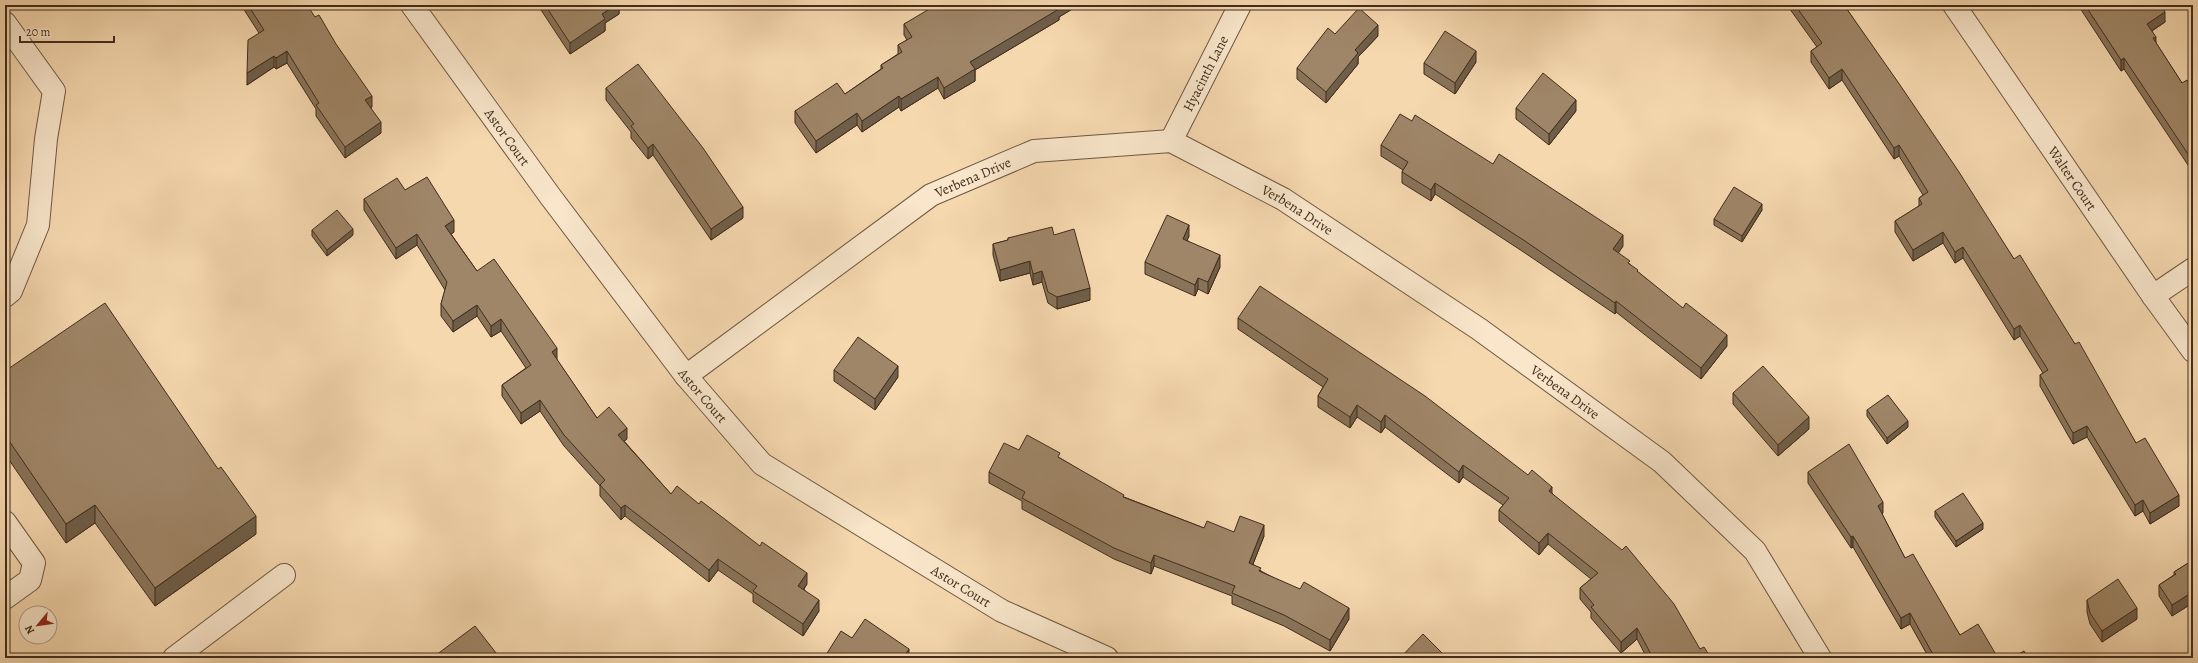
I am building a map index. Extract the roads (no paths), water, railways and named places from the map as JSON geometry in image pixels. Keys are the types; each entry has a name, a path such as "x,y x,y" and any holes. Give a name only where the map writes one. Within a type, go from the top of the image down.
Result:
{"street":[{"name":"Astor Court","path":"412,5 550,196 686,376 762,464 1002,611 1107,658"},
{"name":"Hyacinth Lane","path":"1171,141 1240,5"},
{"name":"Walter Court","path":"1954,5 2153,296 2193,350"},
{"path":"5,23 54,91 46,139 38,225 11,291 5,296"},
{"name":"Verbena Drive","path":"686,376 931,195 1034,151 1171,141 1283,199 1479,329 1662,462 1754,551 1820,658"},
{"path":"2153,296 2193,269"},
{"path":"5,598 30,580 34,563 7,527"},
{"path":"174,658 284,575"}]}
